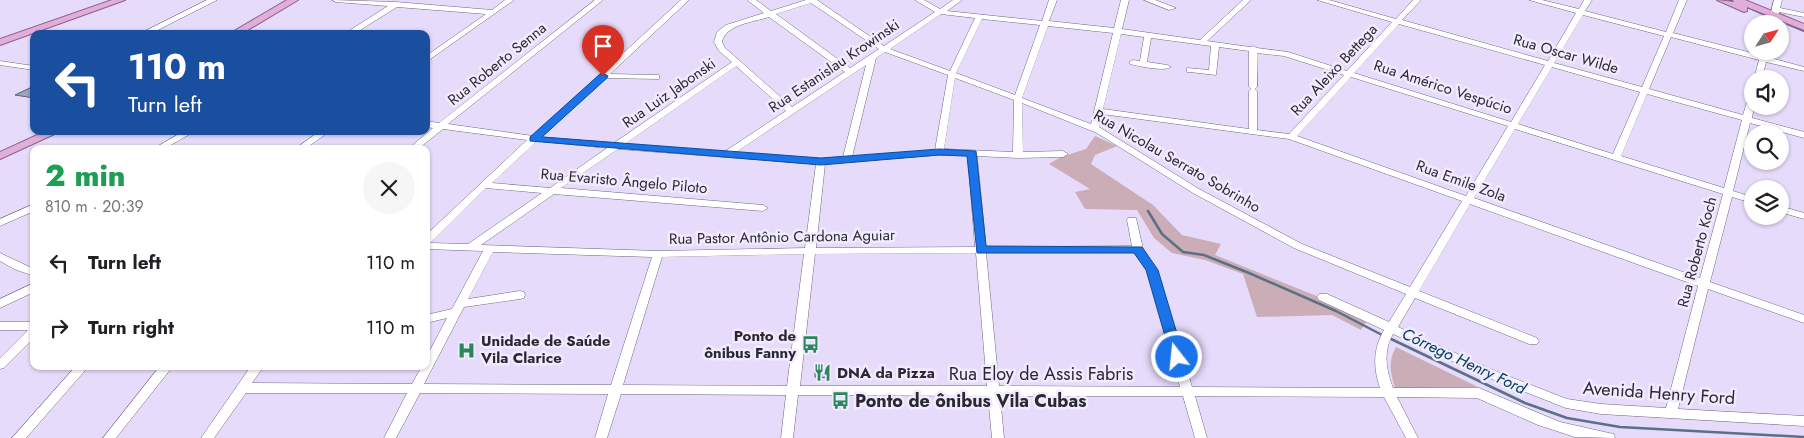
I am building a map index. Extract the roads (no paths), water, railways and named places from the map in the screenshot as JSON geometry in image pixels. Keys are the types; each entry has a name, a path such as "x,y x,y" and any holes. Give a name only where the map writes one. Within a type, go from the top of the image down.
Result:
{"main road":[{"path":"35,30 121,0"},
{"path":"241,30 294,0"},
{"path":"1721,0 1764,15"},
{"path":"1737,0 1768,15"},
{"path":"1789,23 1804,27"},
{"path":"1789,26 1804,34"},
{"path":"0,42 30,32"},
{"path":"0,156 47,135"}],"street":[{"path":"150,30 213,0"},
{"path":"336,0 399,2 494,12"},
{"path":"430,57 510,0"},
{"name":"Rua Roberto Senna","path":"430,135 599,0"},
{"path":"430,237 685,0"},
{"path":"751,0 850,72"},
{"path":"791,111 719,45 718,37 736,24 812,0"},
{"name":"Rua Nicolau Serrato Sobrinho","path":"812,0 884,49 1018,98 1094,129 1189,186 1280,237 1329,259 1533,341"},
{"path":"919,0 940,12"},
{"name":"Rua Estanislau Krowinski","path":"725,154 958,0"},
{"path":"1018,155 1018,98 1053,0"},
{"path":"1094,129 1124,0"},
{"path":"1148,0 1172,8"},
{"path":"1202,42 1247,0"},
{"name":"Rua Oscar Wilde","path":"1321,0 1804,135"},
{"name":"Rua Aleixo Bettega","path":"1291,137 1417,0"},
{"path":"1532,0 1668,35 1744,51"},
{"path":"1412,438 1389,393 1380,367 1380,356 1388,334 1588,0"},
{"path":"1616,157 1683,0"},
{"path":"1776,15 1778,0"},
{"path":"354,30 399,2"},
{"name":"Rua Américo Vespúcio","path":"940,12 1117,31 1253,48 1296,56 1744,197"},
{"path":"1789,17 1804,15"},
{"path":"939,152 952,74 980,16"},
{"path":"1143,64 1148,35"},
{"path":"1190,70 1213,73 1215,44"},
{"path":"1253,48 1253,132"},
{"path":"847,160 872,57"},
{"path":"1778,60 1804,69"},
{"name":"Rua Luiz Jabonski","path":"469,248 737,62"},
{"path":"1133,62 1166,67"},
{"path":"0,64 30,68"},
{"path":"603,76 656,77"},
{"name":"Rua Emile Zola","path":"1098,111 1291,137 1804,319"},
{"name":"Rua Roberto Koch","path":"1670,413 1748,115"},
{"path":"430,125 534,139 821,162 939,152 1018,155 1063,154"},
{"path":"165,145 183,135"},
{"path":"305,145 320,135"},
{"name":"Rua Roberto Senna","path":"417,145 430,135"},
{"path":"972,153 998,438"},
{"path":"787,438 821,162"},
{"name":"Rua Evaristo Ângelo Piloto","path":"484,185 763,208"},
{"path":"0,223 30,209"},
{"path":"1789,212 1804,216"},
{"path":"1132,220 1138,249 1152,270 1201,438"},
{"name":"Rua Pastor Antônio Cardona Aguiar","path":"430,246 658,254 1138,249"},
{"path":"430,361 489,249"},
{"path":"601,438 658,254"},
{"path":"0,256 18,267 30,272"},
{"path":"0,304 30,289"},
{"path":"430,318 457,308 520,295"},
{"name":"Avenida Henry Ford","path":"1323,297 1388,334 1516,385 1566,402 1601,409 1804,421"},
{"path":"0,326 30,326"},
{"path":"0,365 30,335"},
{"path":"18,438 79,370"},
{"path":"109,438 165,370"},
{"path":"207,438 255,370"},
{"path":"390,438 425,370"},
{"name":"Rua Eloy de Assis Fabris","path":"243,388 1479,393 1550,424 1585,434 1609,438"}],"waterway":[{"path":"1729,0 1737,3"},
{"path":"1745,6 1765,15"},
{"path":"1789,25 1804,31"},
{"name":"Córrego Henry Ford","path":"1148,211 1162,234 1183,252 1204,255 1249,273 1336,311 1384,336"},
{"name":"Córrego Henry Ford","path":"1389,338 1525,403 1567,418 1620,427 1804,437"}],"place":[{"name":"Ponto de ônibus Fanny","path":"810,345"},
{"name":"Unidade de Saúde Vila Clarice","path":"467,350"},
{"name":"DNA da Pizza","path":"823,373"},
{"name":"Ponto de ônibus Vila Cubas","path":"841,401"}]}
